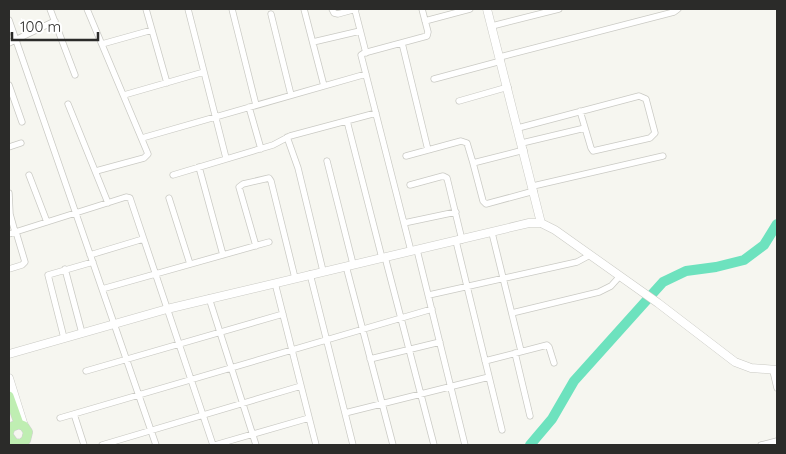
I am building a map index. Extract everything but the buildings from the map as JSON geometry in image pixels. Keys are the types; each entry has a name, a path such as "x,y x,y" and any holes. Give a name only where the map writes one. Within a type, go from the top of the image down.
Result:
{"main road":[{"path":"9,396 12,430 14,443 22,444 28,432 12,430"}],"street":[{"path":"50,9 75,75"},
{"path":"87,9 147,151 147,156 96,171"},
{"path":"146,9 167,83"},
{"path":"188,9 226,158"},
{"path":"232,9 261,149"},
{"path":"304,9 324,86"},
{"path":"332,9 334,13 338,14 357,9 360,31 366,52"},
{"path":"422,9 428,32 427,36 361,55 404,222 432,309 465,445"},
{"path":"425,21 470,9"},
{"path":"487,9 542,223"},
{"path":"492,26 559,9"},
{"path":"434,79 500,59 674,12 678,9"},
{"path":"271,14 291,95"},
{"path":"9,20 156,445"},
{"path":"9,43 55,21"},
{"path":"102,44 152,30"},
{"path":"313,42 360,31"},
{"path":"402,44 428,150"},
{"path":"124,95 204,72"},
{"path":"142,138 366,74"},
{"path":"9,85 22,122"},
{"path":"459,101 508,87"},
{"path":"518,128 580,111 642,96 646,99 655,133 650,138 593,151 580,111"},
{"path":"68,104 108,203"},
{"path":"173,175 261,149 278,143 287,137 376,113"},
{"path":"347,120 434,445"},
{"path":"473,163 585,128"},
{"path":"287,137 298,168 323,271"},
{"path":"406,156 465,141 469,146 483,201 486,204 533,188 662,156"},
{"path":"9,148 21,143"},
{"path":"327,161 363,330 393,445"},
{"path":"199,167 224,255"},
{"path":"29,175 47,222"},
{"path":"410,185 445,176 448,179 456,212 468,287 502,430"},
{"path":"256,246 239,187 243,184 268,178 271,181 295,278"},
{"path":"9,193 9,215 13,233 25,262 22,265 9,269"},
{"path":"13,233 126,197 130,198 212,445 309,418"},
{"path":"169,198 190,264"},
{"path":"404,222 456,212"},
{"path":"9,354 209,298 529,223 542,223 555,230 645,293 734,362 751,368 775,370 777,388"},
{"path":"492,233 512,313 530,416"},
{"path":"90,255 144,239"},
{"path":"102,289 269,242"},
{"path":"428,295 577,262 590,255"},
{"path":"64,338 48,274 93,262"},
{"path":"65,269 82,333"},
{"path":"310,274 353,445"},
{"path":"512,313 599,292 611,286 620,276"},
{"path":"275,283 316,445"},
{"path":"209,298 256,445"},
{"path":"60,418 432,309"},
{"path":"86,372 283,314"},
{"path":"370,359 440,342"},
{"path":"485,361 547,345 554,363"},
{"path":"346,413 489,376"},
{"path":"9,378 12,430"},
{"path":"102,445 301,386"},
{"path":"74,414 84,445"},
{"path":"761,445 777,441"}],"waterway":[{"path":"530,445 552,419 574,381 663,282 686,271 716,267 744,260 764,245 777,224"}]}
